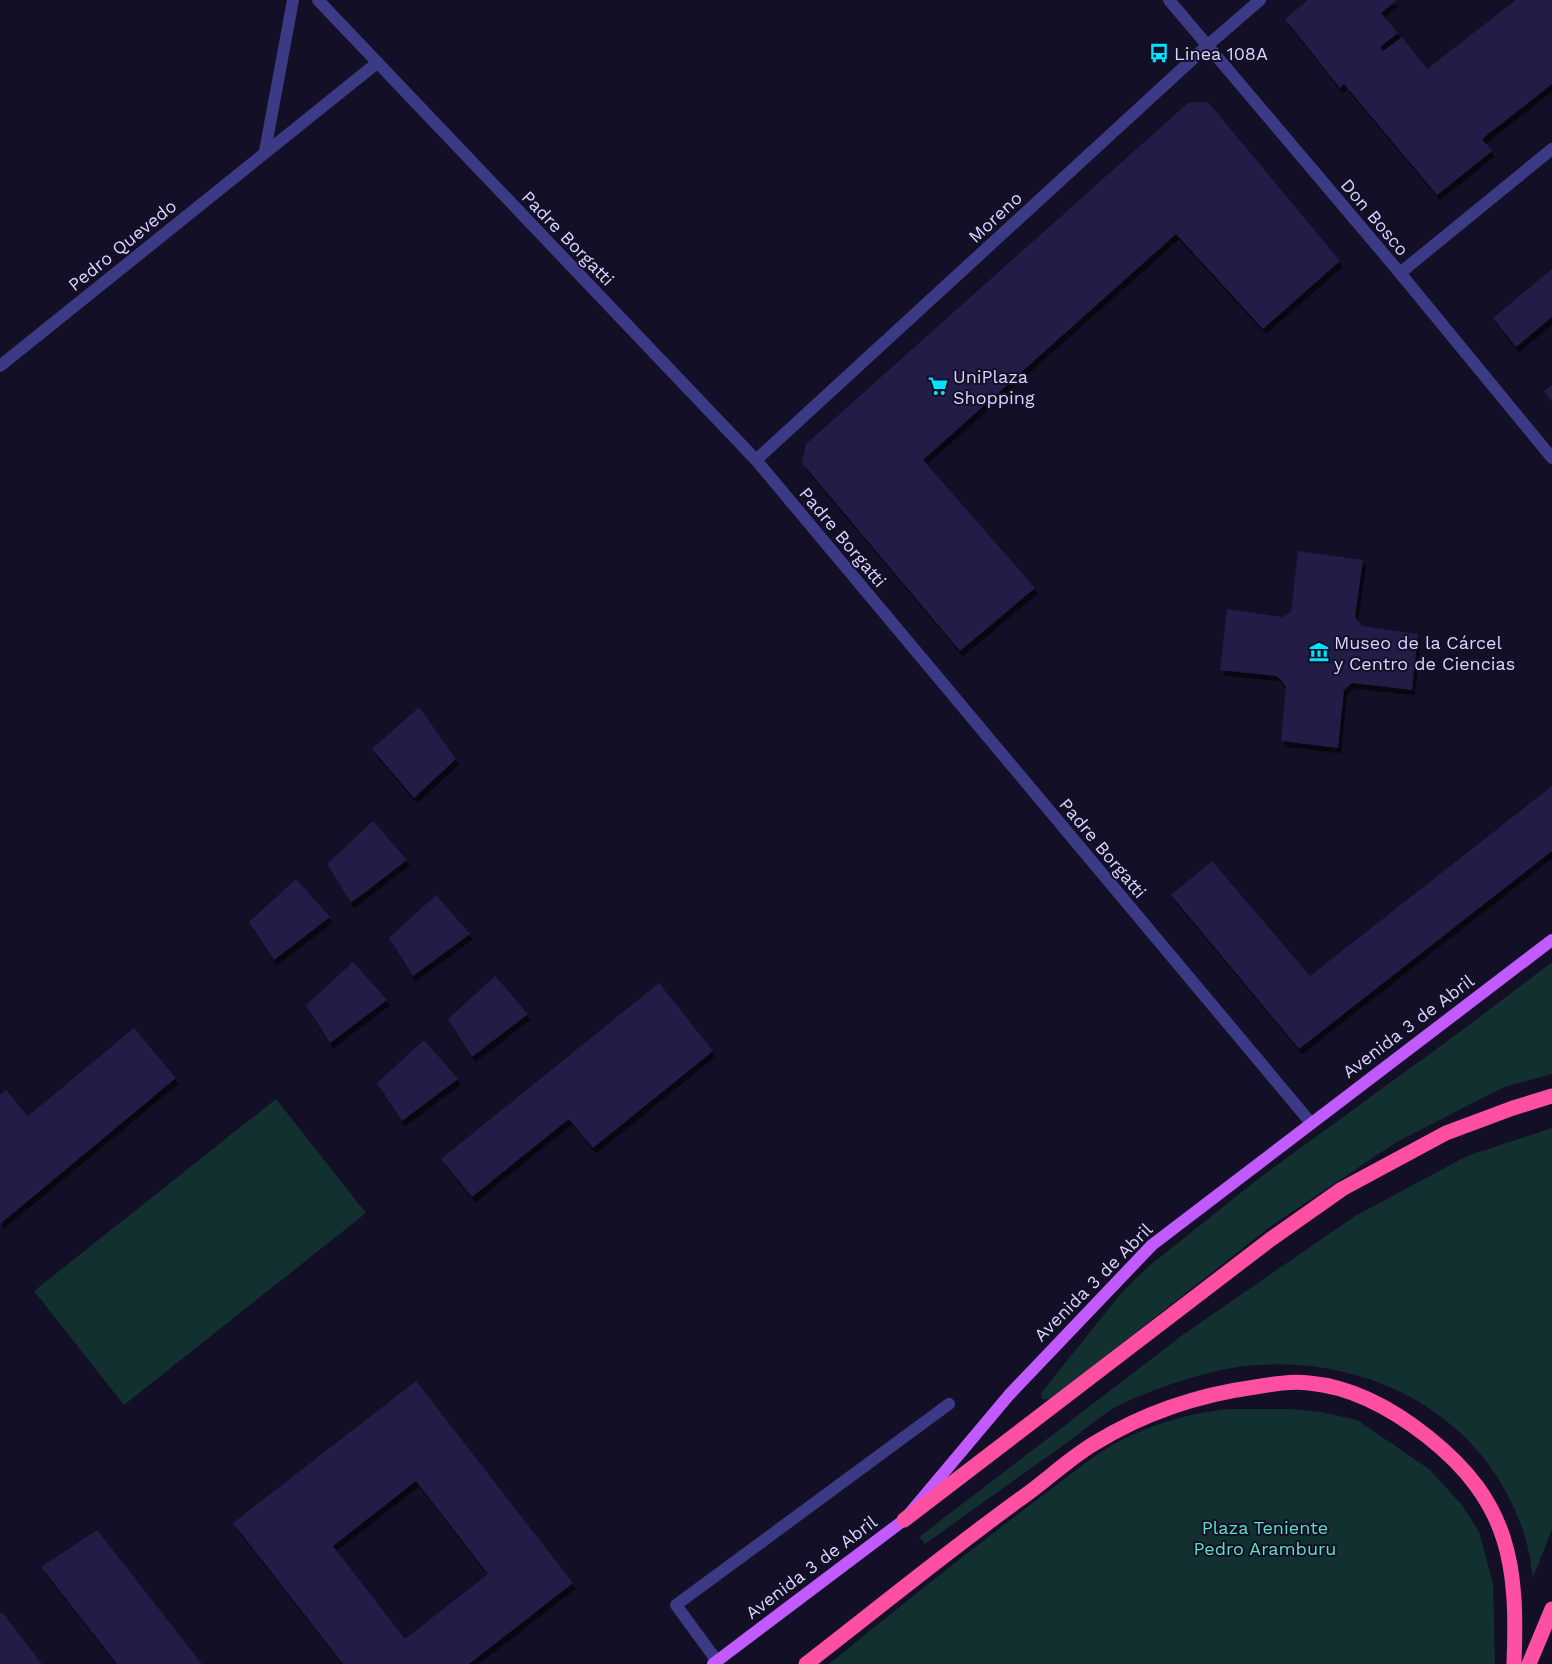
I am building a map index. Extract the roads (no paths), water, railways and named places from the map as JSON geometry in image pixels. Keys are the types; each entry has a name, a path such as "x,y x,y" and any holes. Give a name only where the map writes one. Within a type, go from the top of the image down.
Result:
{"highway":[{"path":"904,1520 1270,1239 1342,1189 1446,1133 1513,1108 1552,1096"},
{"path":"806,1664 1091,1445 1127,1424 1161,1409 1229,1390 1278,1383 1309,1383 1340,1389 1380,1404 1409,1422 1440,1447 1482,1490 1496,1519 1507,1549 1514,1584 1514,1664"},
{"path":"1529,1664 1552,1609"}],"main road":[{"name":"Avenida 3 de Abril","path":"715,1662 904,1520 1009,1395 1152,1245 1552,940"}],"street":[{"path":"265,151 293,0"},
{"name":"Padre Borgatti","path":"318,0 756,460 1311,1123"},
{"name":"Don Bosco","path":"1169,0 1400,273 1552,458"},
{"name":"Moreno","path":"756,460 1208,45 1260,0"},
{"name":"Pedro Quevedo","path":"0,366 265,151 377,63"},
{"path":"1400,273 1552,149"},
{"path":"715,1662 676,1605 949,1404"}],"place":[{"name":"Linea 108A","path":"1159,53"},
{"name":"UniPlaza Shopping","path":"938,386"},
{"name":"Museo de la Cárcel y Centro de Ciencias","path":"1319,652"}],"park label":[{"name":"Plaza Teniente Pedro Aramburu","path":"1265,1537"}]}
